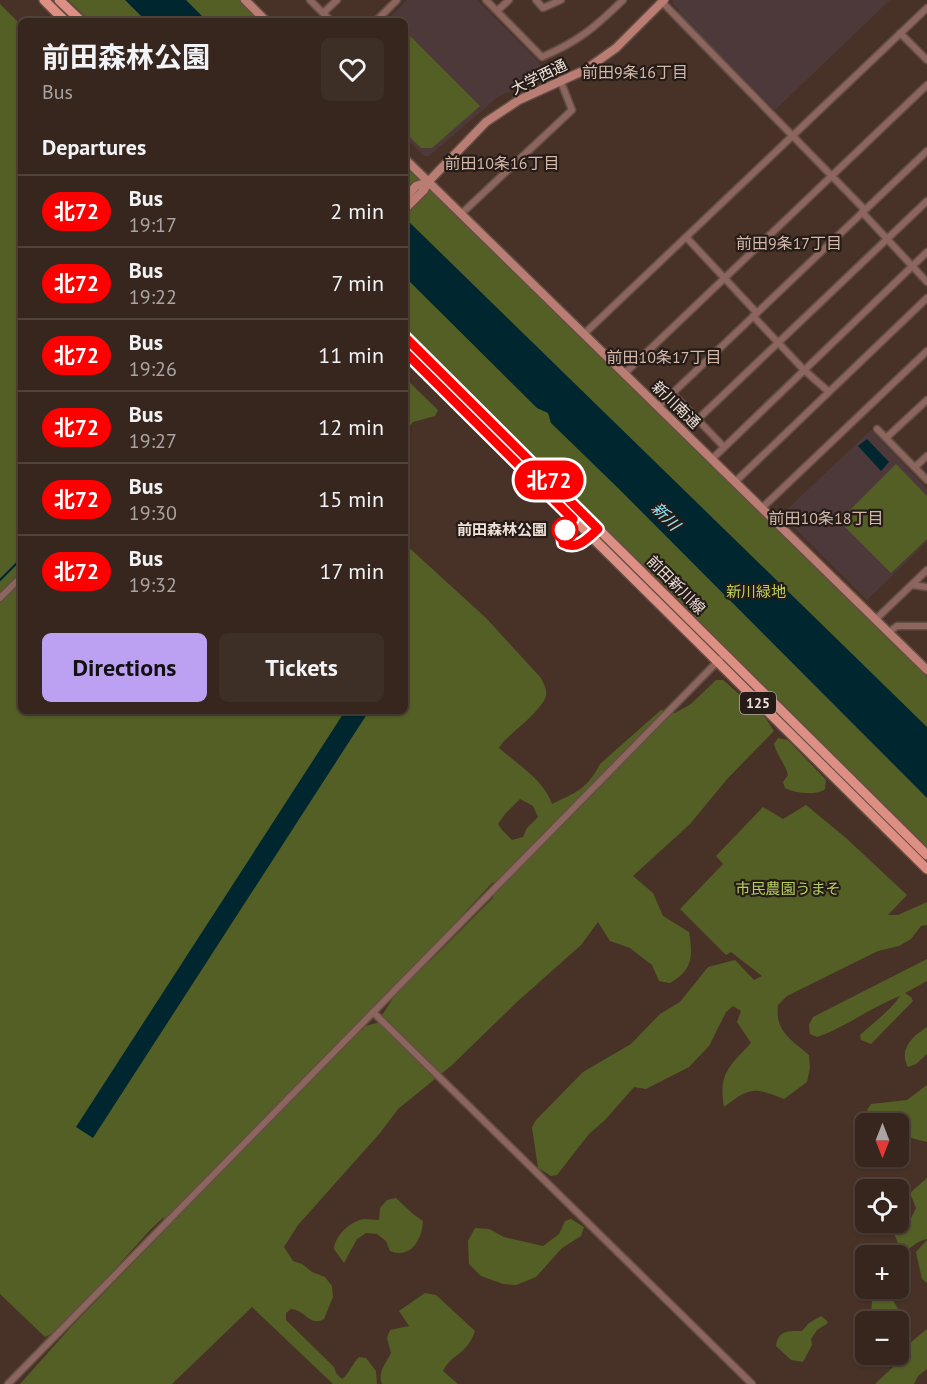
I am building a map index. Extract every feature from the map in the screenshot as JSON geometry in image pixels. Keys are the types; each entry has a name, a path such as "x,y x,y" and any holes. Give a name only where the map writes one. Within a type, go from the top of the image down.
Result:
{"main road":[{"path":"44,0 62,18"},
{"path":"59,0 78,18"},
{"name":"前田新川線","path":"408,340 927,855"},
{"name":"前田新川線","path":"408,355 927,868"}],"street":[{"path":"245,0 263,18"},
{"path":"310,0 328,18"},
{"path":"323,13 337,0"},
{"path":"379,18 398,0"},
{"path":"486,0 542,57 569,46 591,31 623,0"},
{"path":"497,11 509,0"},
{"path":"536,0 543,8 561,0"},
{"path":"663,1 833,175 927,282"},
{"name":"大学西通","path":"419,189 486,122 519,100 585,70 616,48 663,1"},
{"path":"584,334 927,8"},
{"path":"900,33 927,60"},
{"path":"461,214 572,110 561,82"},
{"path":"624,374 927,85"},
{"path":"658,407 927,151"},
{"name":"新川南通","path":"408,162 927,670"},
{"path":"408,196 419,189"},
{"path":"408,205 419,189"},
{"path":"698,419 927,201"},
{"path":"686,237 778,343 829,392"},
{"path":"712,459 927,252"},
{"path":"735,482 927,298"},
{"path":"762,508 927,351"},
{"path":"672,393 724,447"},
{"path":"886,438 927,400"},
{"path":"877,429 927,480"},
{"path":"915,467 927,456"},
{"path":"875,620 927,570"},
{"path":"0,598 18,580"},
{"path":"912,585 927,587"},
{"path":"888,633 897,626 927,626"},
{"path":"8,1384 724,654"},
{"path":"373,1012 752,1384"}],"shaded area":[{"path":"407,0 477,0 539,62 544,76 498,97 429,156 424,156 408,140 408,18 389,18"},
{"path":"673,0 890,0 775,110 677,13 679,10 673,4"},
{"path":"871,430 927,489 927,542 867,600 781,515"}],"green space":[{"path":"68,0 240,0 258,18 87,18"},
{"path":"0,4 18,22 18,714 408,714 408,547 486,618 541,678 546,691 543,702 499,748 543,787 552,804 575,793 586,784 600,764 661,710 675,713 691,704 716,680 723,680 765,717 774,731 728,778 690,824 633,876 653,893 663,916 689,932 690,962 683,973 670,983 659,981 652,965 630,948 610,941 598,922 581,945 518,1001 451,1066 398,1109 380,1133 298,1225 284,1247 293,1261 325,1277 332,1286 333,1297 324,1319 311,1320 291,1309 286,1313 286,1320 334,1367 342,1379 359,1357 366,1358 376,1371 377,1384 333,1384 252,1307 172,1384 20,1384 70,1328 161,1234 164,1217 61,1329 45,1337 0,1294","holes":["520,799 533,806 538,817 527,828 523,837 512,840 498,824","498,881 493,898 430,961 431,949 492,883","389,994 395,995 377,1023 365,1026 356,1033"]},
{"path":"408,34 480,106 432,148 421,148 408,135"},
{"name":"新川緑地","path":"408,167 927,677 927,849 408,333"},
{"path":"408,381 438,410 435,416 413,422 408,428"},
{"path":"896,464 927,496 927,539 891,573 845,527 845,515"},
{"path":"778,738 788,740 826,780 825,789 805,793 785,788 783,782 788,775 774,744"},
{"name":"市民農園うまそ","path":"806,805 846,838 907,895 888,915 898,915 927,902 927,925 921,926 911,939 899,946 878,951 787,996 778,1005 779,1022 782,1028 790,1039 809,1055 810,1068 807,1082 784,1099 766,1092 752,1091 724,1107 724,1078 732,1064 751,1043 737,1022 741,1011 733,1006 726,1012 709,1046 689,1067 646,1089 634,1087 605,1120 589,1134 557,1175 551,1176 538,1168 532,1127 536,1120 583,1072 631,1044 660,1014 680,1002 708,967 735,960 754,980 762,976 731,952 726,955 680,909 723,864 716,856 763,807 783,819"},
{"path":"927,959 927,981 905,993 913,1001 871,1044 861,1040 860,1035 887,1012 900,996 828,1033 817,1037 810,1034 809,1025 813,1017"},
{"path":"927,1027 927,1054 916,1064 908,1067 905,1060 906,1049 912,1039"},
{"path":"927,1085 927,1142 909,1138 909,1113 866,1112 871,1104 907,1100"},
{"path":"927,1178 927,1239 909,1249 909,1245 899,1245 892,1233 909,1233 909,1219 916,1208 910,1193"},
{"path":"396,1198 423,1221 418,1241 414,1246 397,1253 390,1251 386,1241 377,1234 366,1233 357,1239 344,1263 334,1249 340,1234 359,1220 379,1220 380,1208 387,1200"},
{"path":"571,1219 584,1227 581,1236 562,1248 536,1277 516,1285 503,1284 481,1276 469,1264 468,1241 475,1228 489,1229 504,1237 543,1246 559,1234 565,1221"},
{"path":"927,1240 927,1283 922,1279 916,1252"},
{"path":"425,1293 436,1295 475,1331 468,1345 446,1365 443,1371 458,1384 382,1384 381,1372 391,1353 387,1338 390,1330 409,1326 399,1311"},
{"path":"872,1299 892,1299 899,1311 871,1311"},
{"path":"821,1316 828,1323 817,1330 811,1339 812,1345 803,1362 791,1360 776,1346 782,1334 802,1331 809,1323"},
{"path":"927,1329 927,1369 918,1376 914,1384 875,1384 893,1367 892,1365 909,1365 910,1343"}],"water":[{"path":"125,0 186,0 204,18 143,18"},
{"name":"新川","path":"408,221 927,727 927,798 551,423 548,413 537,408 408,280"},
{"path":"867,439 889,462 881,471 858,446"},
{"path":"343,714 367,714 93,1138 76,1127"}],"waterway":[{"path":"0,580 18,562"}],"bus line":[{"name":"北72","path":"408,340 598,529 576,546 563,543 562,536 573,519 408,355"}],"place":[{"name":"前田森林公園","path":"565,530"}],"district":[{"name":"前田9条16丁目","path":"635,72"},
{"name":"前田10条16丁目","path":"502,163"},
{"name":"前田9条17丁目","path":"789,243"},
{"name":"前田10条17丁目","path":"664,357"},
{"name":"前田10条18丁目","path":"826,518"}]}
